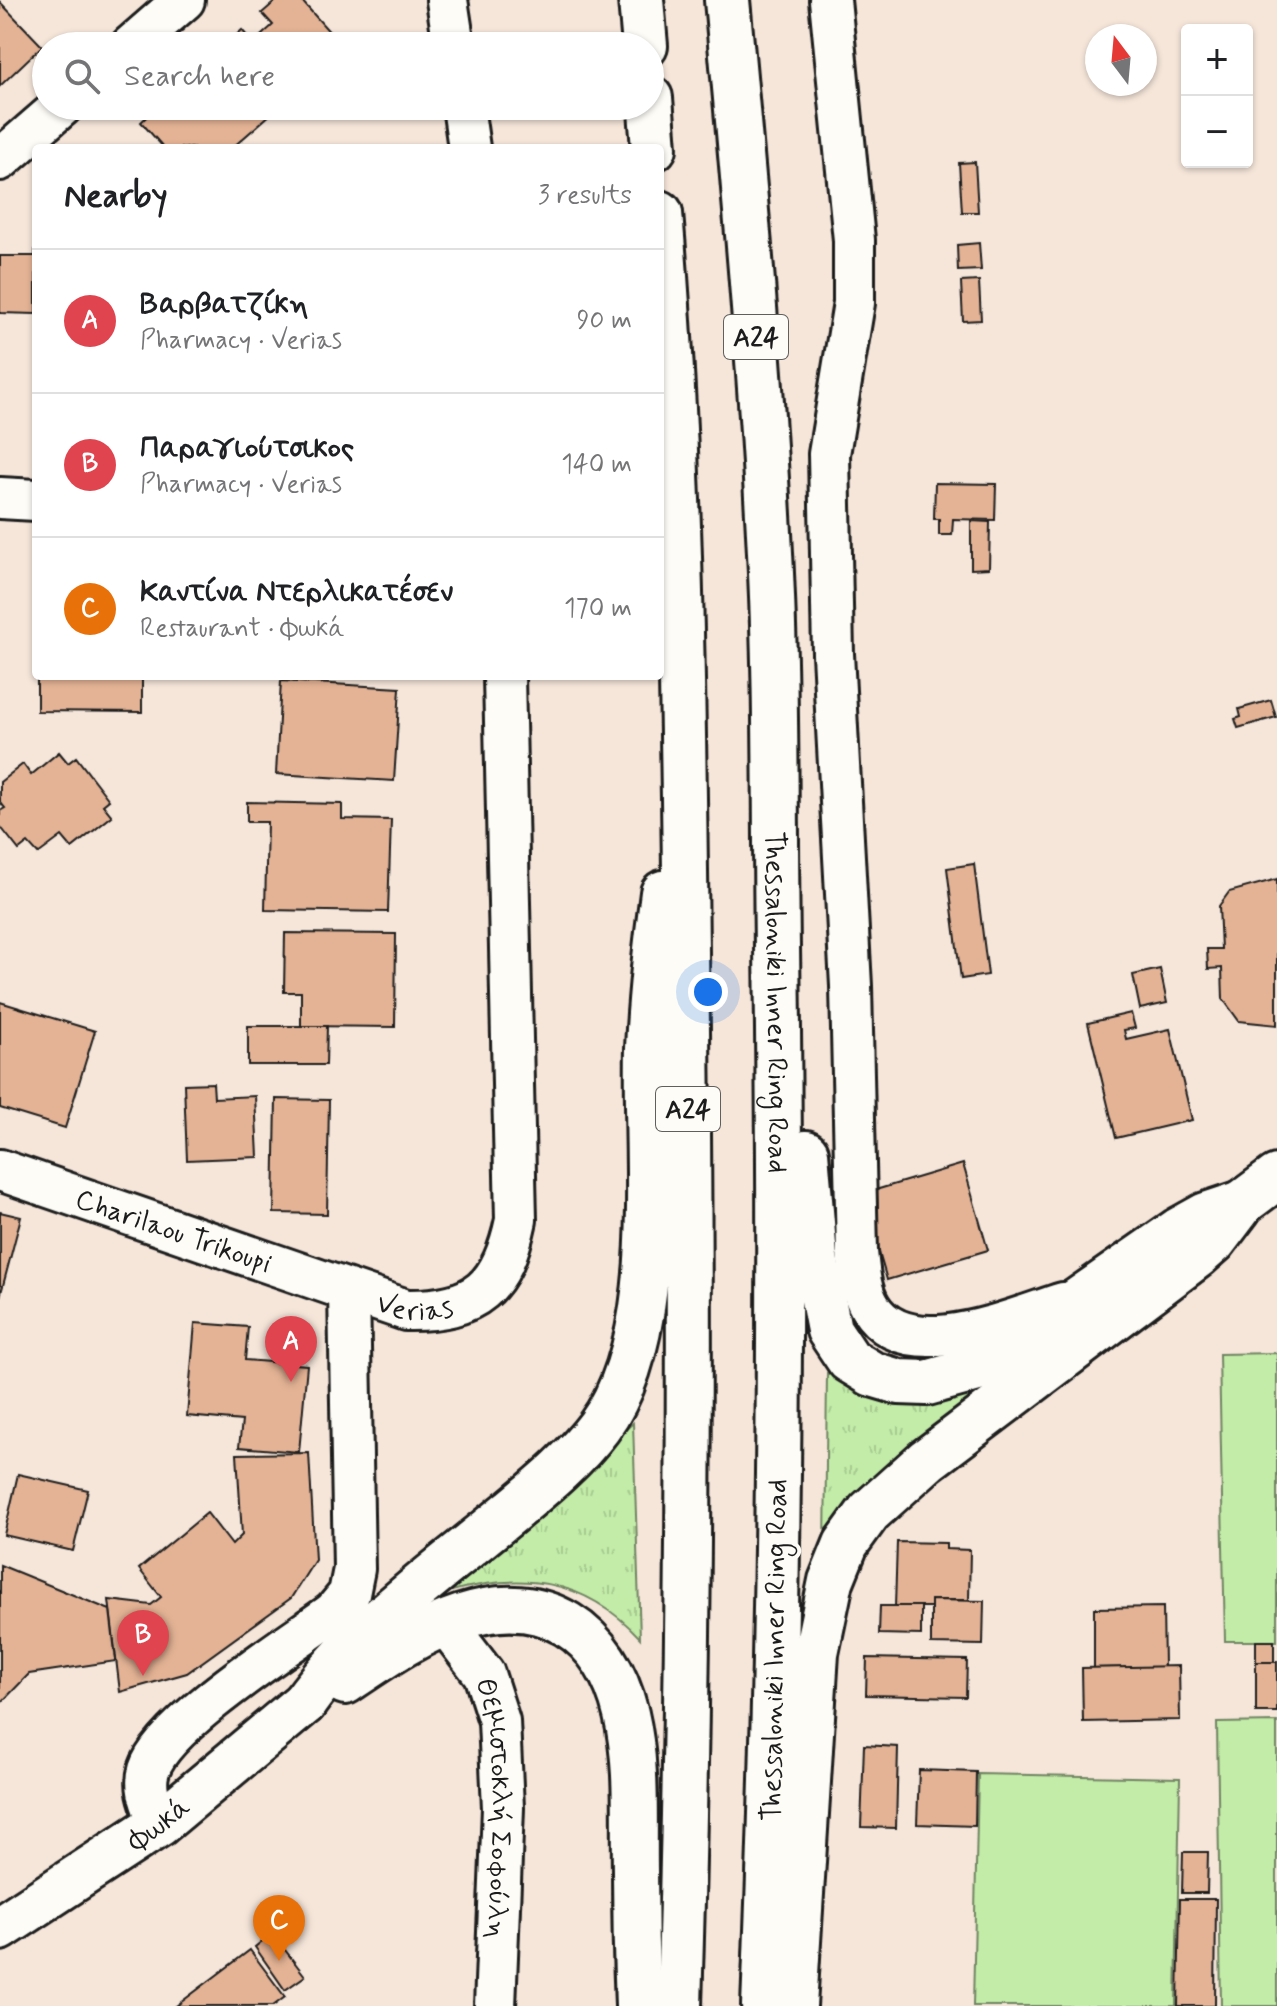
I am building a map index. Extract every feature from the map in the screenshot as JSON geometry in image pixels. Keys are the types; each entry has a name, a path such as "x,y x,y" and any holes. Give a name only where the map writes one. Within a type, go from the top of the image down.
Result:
{"main road":[{"path":"641,0 644,32"},
{"name":"Thessaloniki Inner Ring Road","path":"727,0 753,296 771,556 779,1126 772,1732 764,2006"},
{"path":"652,120 654,144"},
{"name":"Α24","path":"664,279 682,577 689,1543 679,2006"},
{"path":"773,675 785,724 793,805 809,1213 820,1296 829,1330 849,1360 872,1374 899,1382 927,1383 953,1379 981,1368 1179,1230 1206,1215 1242,1203"},
{"path":"304,1703 326,1672 371,1630 531,1495 579,1450 599,1426 624,1380 639,1335 646,1287 648,1047 653,974 683,744"},
{"path":"794,2006 816,1653 831,1581 846,1544 869,1512 891,1491 990,1411 1197,1256 1214,1241 1242,1203 1277,1177"},
{"path":"304,1703 445,1623 503,1608 541,1611 561,1618 580,1632 607,1668 625,1713 633,1764 638,2006"},
{"name":"Φωκά","path":"0,1928 159,1824 304,1703"}],"street":[{"path":"147,32 184,0"},
{"path":"447,0 452,32"},
{"path":"830,0 854,240 854,303 829,454 833,654 851,986 857,1252 862,1288 870,1308 880,1318 899,1329 941,1336 964,1335 1089,1295"},
{"path":"0,160 46,120"},
{"path":"465,120 468,144"},
{"path":"0,498 32,500"},
{"name":"Verias","path":"159,1824 147,1781 149,1769 160,1751 202,1710 334,1612 349,1594 354,1569 349,1291 406,1310 435,1311 465,1302 492,1283 508,1257 516,1220 504,680"},
{"name":"Charilaou Trikoupi","path":"0,1170 349,1291"},
{"name":"Θεμιστοκλή Σοφούλη","path":"445,1623 484,1674 499,1721 503,1808 495,2006"}],"green space":[{"path":"1277,1353 1277,1641 1225,1641 1219,1354"},
{"path":"827,1373 864,1392 901,1403 929,1404 960,1396 977,1397 825,1552"},
{"path":"633,1423 640,1638 596,1602 550,1584 499,1582 444,1593"},
{"path":"1277,1722 1277,2006 1221,2006 1217,1723"},
{"path":"978,1774 1180,1778 1176,2006 973,2006"}],"building":[{"path":"277,0 301,0 330,32 265,32 273,25 262,13"},
{"path":"0,2 32,36 32,56 0,86"},
{"path":"264,120 237,144 160,144 141,122"},
{"path":"975,162 978,212 962,212 959,163"},
{"path":"979,243 981,270 958,271 957,245"},
{"path":"0,256 32,256 32,314 0,313"},
{"path":"979,281 981,320 963,321 961,282"},
{"path":"935,483 996,484 995,520 953,519 952,535 939,535 939,519 934,519"},
{"path":"971,521 990,522 989,568 971,569"},
{"path":"37,680 142,680 142,712 37,711"},
{"path":"281,681 400,688 394,781 276,774"},
{"path":"1271,700 1276,717 1238,728 1235,719 1241,717 1239,709"},
{"path":"59,752 68,763 76,757 109,800 103,805 112,816 72,848 62,836 38,854 28,843 19,850 0,826 0,811 5,808 0,802 0,782 23,764 31,775"},
{"path":"247,802 342,804 342,819 391,820 388,912 265,910 267,822 247,822"},
{"path":"974,864 988,975 961,979 947,868"},
{"path":"1277,879 1277,1025 1239,1021 1223,999 1222,968 1208,969 1207,949 1221,949 1219,906 1229,892"},
{"path":"285,933 396,934 395,1027 301,1026 301,992 284,992"},
{"path":"1160,969 1167,1003 1140,1009 1133,975"},
{"path":"0,1002 95,1031 65,1128 0,1108"},
{"path":"1131,1013 1135,1028 1124,1030 1126,1039 1170,1029 1192,1120 1116,1138 1088,1023"},
{"path":"248,1026 327,1026 326,1065 248,1065"},
{"path":"213,1083 214,1098 255,1096 258,1157 187,1160 184,1084"},
{"path":"276,1099 329,1100 327,1214 274,1213"},
{"path":"963,1164 988,1250 887,1280 862,1194"},
{"path":"0,1212 21,1217 0,1297"},
{"path":"195,1323 248,1327 245,1360 307,1365 299,1452 239,1447 242,1421 187,1416"},
{"path":"309,1453 315,1560 291,1598 187,1673 120,1692 109,1600 151,1605 161,1597 139,1569 207,1513 232,1545 242,1535 237,1454"},
{"path":"18,1474 88,1490 73,1551 4,1535"},
{"path":"897,1542 946,1543 946,1549 970,1550 969,1600 931,1600 931,1607 895,1607"},
{"path":"0,1565 110,1610 116,1661 29,1674 0,1704"},
{"path":"931,1600 984,1601 983,1645 931,1644"},
{"path":"880,1606 921,1606 921,1635 879,1634"},
{"path":"1163,1607 1164,1667 1094,1668 1094,1608"},
{"path":"1256,1641 1274,1641 1274,1662 1256,1662"},
{"path":"867,1658 967,1660 966,1697 866,1695"},
{"path":"1256,1662 1277,1662 1277,1712 1256,1712"},
{"path":"1179,1666 1180,1720 1083,1722 1082,1668"},
{"path":"864,1745 898,1747 896,1828 861,1827"},
{"path":"919,1770 976,1772 975,1826 917,1824"},
{"path":"1183,1852 1208,1852 1207,1893 1182,1893"},
{"path":"1180,1899 1216,1899 1215,2006 1178,2006"},
{"path":"272,1933 305,1976 285,1990 255,1947"},
{"path":"250,1950 285,1997 273,2006 176,2006"}],"place":[{"name":"Βαρβατζίκη","path":"291,1382"},
{"name":"Παραγιούτσικος","path":"143,1676"},
{"name":"Καντίνα Ντερλικατέσεν","path":"279,1961"}]}
